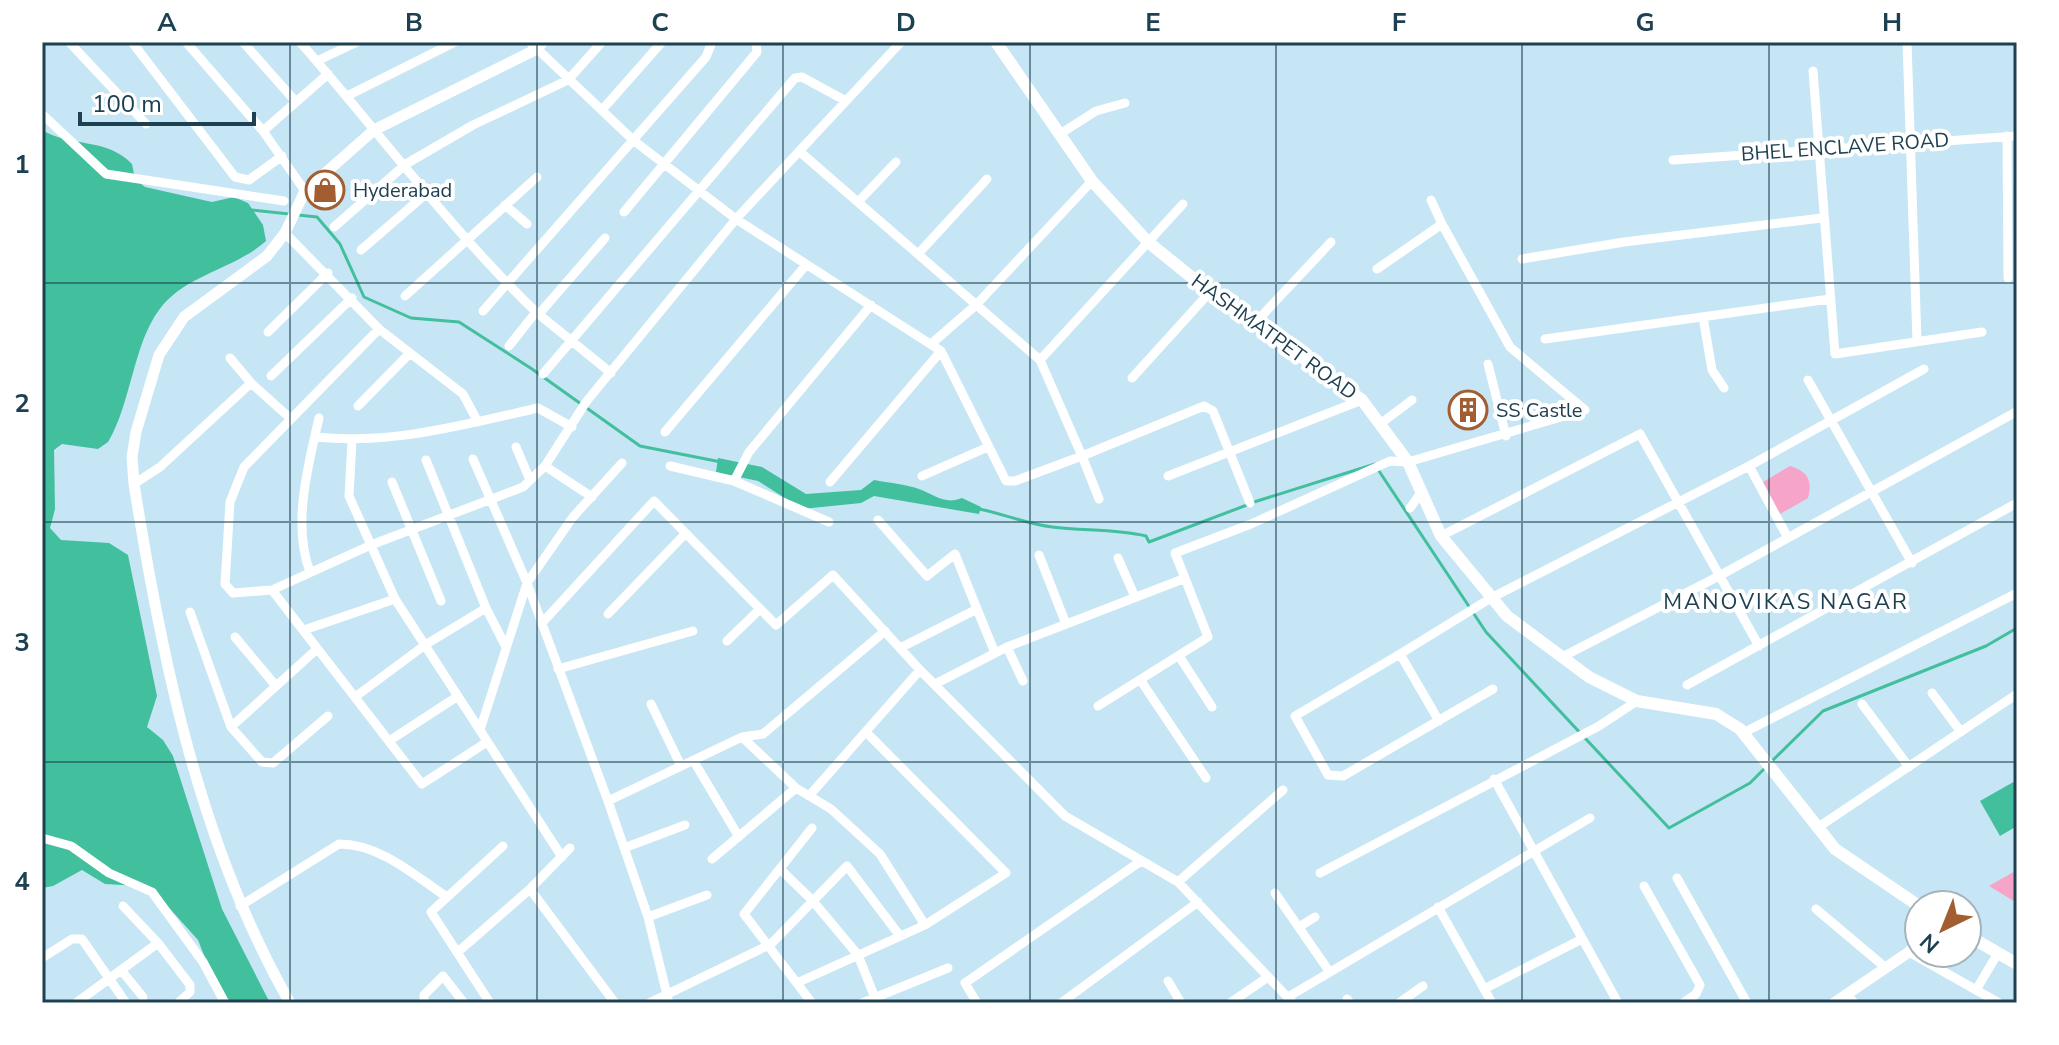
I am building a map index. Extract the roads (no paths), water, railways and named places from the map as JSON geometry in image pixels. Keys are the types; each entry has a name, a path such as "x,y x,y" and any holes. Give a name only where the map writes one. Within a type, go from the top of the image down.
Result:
{"main road":[{"name":"HASHMATPET ROAD","path":"996,42 1092,181 1148,242 1210,292 1362,400 1408,462 1441,536 1507,616 1589,677 1637,701 1716,714 1743,733 1817,828 1850,861 1903,896"},
{"path":"1983,944 2017,964"}],"street":[{"path":"69,42 146,124"},
{"path":"132,42 235,177 249,180 282,156"},
{"path":"186,42 282,156 303,197"},
{"path":"243,42 296,102"},
{"path":"300,42 406,164 465,240 538,313 611,373"},
{"path":"317,61 357,42"},
{"path":"347,96 455,42"},
{"path":"334,227 406,164 473,125 568,80 602,42"},
{"path":"602,110 662,42"},
{"path":"483,311 706,57 712,42"},
{"path":"624,212 757,52 756,42"},
{"path":"379,329 244,467 230,502 225,584 233,593 272,590 371,545 511,494 530,480 545,466 586,402 736,219 901,42"},
{"path":"1907,42 1917,341"},
{"path":"290,1003 240,906 164,655 134,484 132,457 136,432 159,355 169,337 184,317 251,269 288,228 303,197 374,130 537,44 568,80 633,140 736,219 941,351 1006,481 1015,481 1082,456 1204,406 1213,411 1250,503"},
{"path":"1813,71 1822,218 1835,354 1982,332"},
{"path":"263,131 328,74"},
{"path":"543,374 699,188 798,77 846,101"},
{"path":"1060,134 1096,111 1125,103"},
{"path":"42,114 106,174 284,201"},
{"path":"2008,278 2012,136"},
{"name":"BHEL ENCLAVE ROAD","path":"1673,160 2012,136"},
{"path":"799,151 1040,360 1099,499"},
{"path":"858,202 896,162"},
{"path":"405,296 537,177"},
{"path":"918,254 987,179"},
{"path":"931,344 976,305 1092,181"},
{"path":"361,250 428,192"},
{"path":"1098,706 1208,637 1175,553 1251,524 1390,461 1408,462 1506,436 1585,410 1510,347 1431,200"},
{"path":"1040,360 1183,204"},
{"path":"505,205 527,224"},
{"path":"1522,259 1624,242 1822,218"},
{"path":"1377,269 1442,224"},
{"path":"288,228 379,329 463,394 478,422"},
{"path":"509,346 605,238"},
{"path":"1254,324 1331,242"},
{"path":"665,432 806,265"},
{"path":"268,332 328,273"},
{"path":"1132,378 1210,292"},
{"path":"271,376 352,298"},
{"path":"1545,339 1830,299"},
{"path":"734,481 749,452 871,305"},
{"path":"1703,317 1712,370 1724,388"},
{"path":"830,482 941,351"},
{"path":"358,406 410,353"},
{"path":"230,358 251,383 291,419"},
{"path":"1488,364 1506,436"},
{"path":"1493,689 1343,776 1332,778 1319,764 1295,721 1297,713 1491,598 1749,466 1924,369"},
{"path":"1808,380 1912,563"},
{"path":"134,484 160,467 251,383"},
{"path":"1168,476 1362,400"},
{"path":"1380,424 1412,400"},
{"path":"315,437 352,441 406,437 538,408 572,427"},
{"path":"1564,656 1719,576 2016,412"},
{"path":"310,572 303,553 301,526 319,418"},
{"path":"1441,536 1640,434 1759,646"},
{"path":"352,441 349,496 395,599 562,857"},
{"path":"516,447 530,480"},
{"path":"922,476 988,447"},
{"path":"473,459 527,583 608,801 648,917 667,999"},
{"path":"426,460 451,515 486,608 505,645"},
{"path":"480,730 527,583 592,497 622,463"},
{"path":"545,466 592,497"},
{"path":"670,466 734,481 829,522"},
{"path":"1749,466 1788,538"},
{"path":"392,482 409,530 441,601"},
{"path":"1410,508 1420,494"},
{"path":"542,623 654,501 776,625 833,575 920,670 937,683 1065,816 1178,882 1290,1000 1329,971 1590,818"},
{"path":"1687,685 2017,503"},
{"path":"878,520 927,576 955,554 995,653"},
{"path":"608,614 685,534"},
{"path":"1039,555 1066,624"},
{"path":"1118,558 1135,597"},
{"path":"937,683 1007,647 1183,579"},
{"path":"272,590 422,784 487,742"},
{"path":"1743,733 2017,593"},
{"path":"304,630 395,599"},
{"path":"355,697 425,645 486,608"},
{"path":"727,641 760,609"},
{"path":"902,647 977,609"},
{"path":"190,612 231,727 262,762 269,765 328,716"},
{"path":"558,669 693,631"},
{"path":"608,801 742,737 763,734 885,631"},
{"path":"235,637 276,686"},
{"path":"1007,647 1023,681"},
{"path":"231,727 317,649"},
{"path":"1400,654 1439,721"},
{"path":"1179,656 1212,707"},
{"path":"809,796 920,670"},
{"path":"1141,681 1206,778"},
{"path":"1932,693 1961,732"},
{"path":"1817,828 2017,694"},
{"path":"389,741 458,696"},
{"path":"1320,873 1599,726 1637,701"},
{"path":"651,704 681,766"},
{"path":"1862,704 1909,767"},
{"path":"799,982 925,925 1006,873 866,732"},
{"path":"742,737 796,788 831,809 880,854 925,925"},
{"path":"693,760 739,837"},
{"path":"1494,779 1618,1003"},
{"path":"712,859 796,788"},
{"path":"1178,882 1283,790"},
{"path":"624,848 685,825"},
{"path":"812,828 744,914 771,944 812,1003"},
{"path":"42,838 71,846 109,873 152,892 203,962 225,1003"},
{"path":"240,906 339,844 357,844 380,852 447,897"},
{"path":"490,1003 431,912 503,846"},
{"path":"459,951 530,889 570,848"},
{"path":"977,1003 965,983 1141,861"},
{"path":"649,1003 667,999 771,944 847,866 900,936"},
{"path":"780,869 812,900 858,955 875,998"},
{"path":"1677,878 1747,1003"},
{"path":"1644,886 1700,985 1696,994 1683,1003"},
{"path":"530,889 615,1003"},
{"path":"1275,893 1329,971"},
{"path":"648,917 707,895"},
{"path":"1061,1003 1198,902"},
{"path":"123,906 158,943 192,989 178,1003"},
{"path":"1438,907 1492,1003"},
{"path":"1816,909 1886,968"},
{"path":"1299,927 1315,917"},
{"path":"42,958 72,939 82,939 126,1003"},
{"path":"1484,989 1582,939"},
{"path":"76,1003 158,943"},
{"path":"1976,990 1998,953"},
{"path":"1834,1003 1852,999 1903,956"},
{"path":"862,1003 948,968"},
{"path":"1939,969 1999,1003"},
{"path":"121,970 143,997"},
{"path":"424,1003 424,995 443,976 464,1003"},
{"path":"1230,1003 1268,977"},
{"path":"1168,981 1181,1003"},
{"path":"1399,1003 1423,986"}],"waterway":[{"path":"252,210 317,217 340,244 364,297 411,318 459,322 532,369 640,446 721,462"},
{"path":"1254,502 1375,464"},
{"path":"1379,471 1486,632 1669,828 1750,783 1765,768"},
{"path":"979,509 1043,526 1146,536 1149,542 1247,505"},
{"path":"1771,762 1823,711 1986,646 2017,628"}],"place":[{"name":"Hyderabad","path":"325,190"},
{"name":"SS Castle","path":"1468,410"}],"district":[{"name":"MANOVIKAS NAGAR","path":"1786,602"}]}
